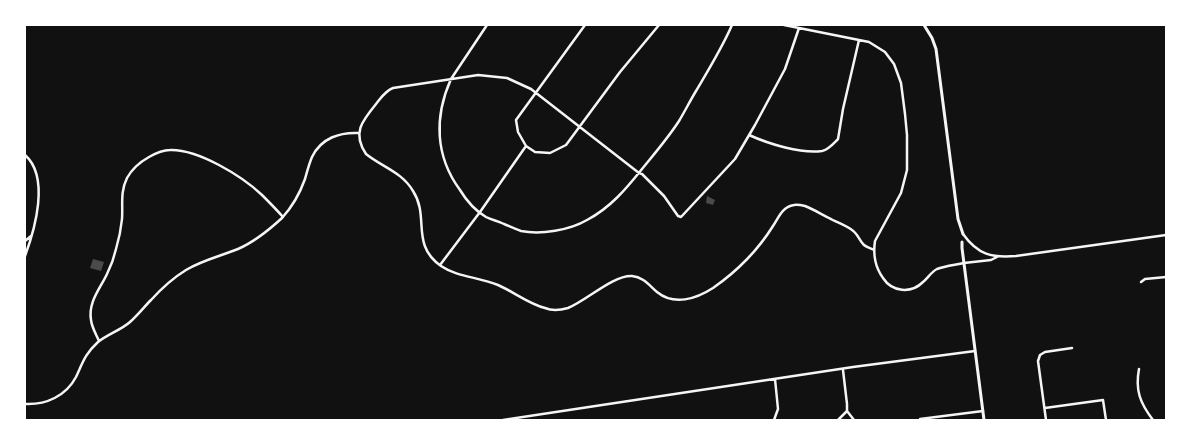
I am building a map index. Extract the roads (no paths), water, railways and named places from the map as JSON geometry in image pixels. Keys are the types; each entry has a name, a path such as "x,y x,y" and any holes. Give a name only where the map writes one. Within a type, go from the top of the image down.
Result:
{"main road":[{"path":"924,25 936,49 958,219 963,234"},
{"path":"962,242 984,420"}],"street":[{"path":"487,25 452,79 442,108 439,124 444,161 452,179 461,192 480,212 521,231 539,233 562,230 586,221 605,209 624,192 660,148 679,120 724,45 732,25"},
{"path":"585,25 516,120 518,132 526,146 535,152 550,153 566,145 620,72 659,25"},
{"path":"784,25 869,42 885,52 894,64 901,82 908,160 905,181 897,202 875,241 876,265 885,281 899,290 908,290 916,288 937,270 999,257"},
{"path":"798,28 785,69 749,135 734,159 681,217 678,216 664,196 642,174 531,88 507,78 478,75 389,89 364,118 360,128 360,143 366,154 402,177 412,188 420,208 423,242 429,254 440,266 455,273 488,281 546,309 556,310 570,307 612,282 628,276 640,278 660,294 674,299 688,300 700,295 719,283 740,265 763,241 780,214 785,209 794,205 805,206 847,227 857,234 865,246 874,250"},
{"path":"749,135 796,150 824,151 838,139 846,93 859,40"},
{"path":"25,404 46,401 66,390 76,376 81,362 87,353 99,341 131,322 161,289 180,274 202,262 248,244 266,232 283,217 300,191 316,150 336,135 346,133 360,134"},
{"path":"440,266 526,146"},
{"path":"99,341 91,321 91,306 108,272 116,248 121,229 124,186 128,177 139,163 154,154 169,150 198,156 241,178 261,194 283,217"},
{"path":"25,156 34,168 38,189 37,215 25,256"},
{"path":"25,241 32,234"},
{"path":"962,242 963,234"},
{"path":"963,234 979,250 990,256 999,257 1166,235"},
{"path":"1141,282 1145,279 1166,277"},
{"path":"1046,420 1038,361 1040,355 1045,352 1072,348"},
{"path":"503,420 854,367 975,351"},
{"path":"1139,369 1137,388 1153,420"},
{"path":"842,370 847,411 854,420"},
{"path":"774,420 778,409 775,379"},
{"path":"1044,408 1104,400 1106,420"},
{"path":"838,420 847,411"},
{"path":"920,419 983,411"}]}
